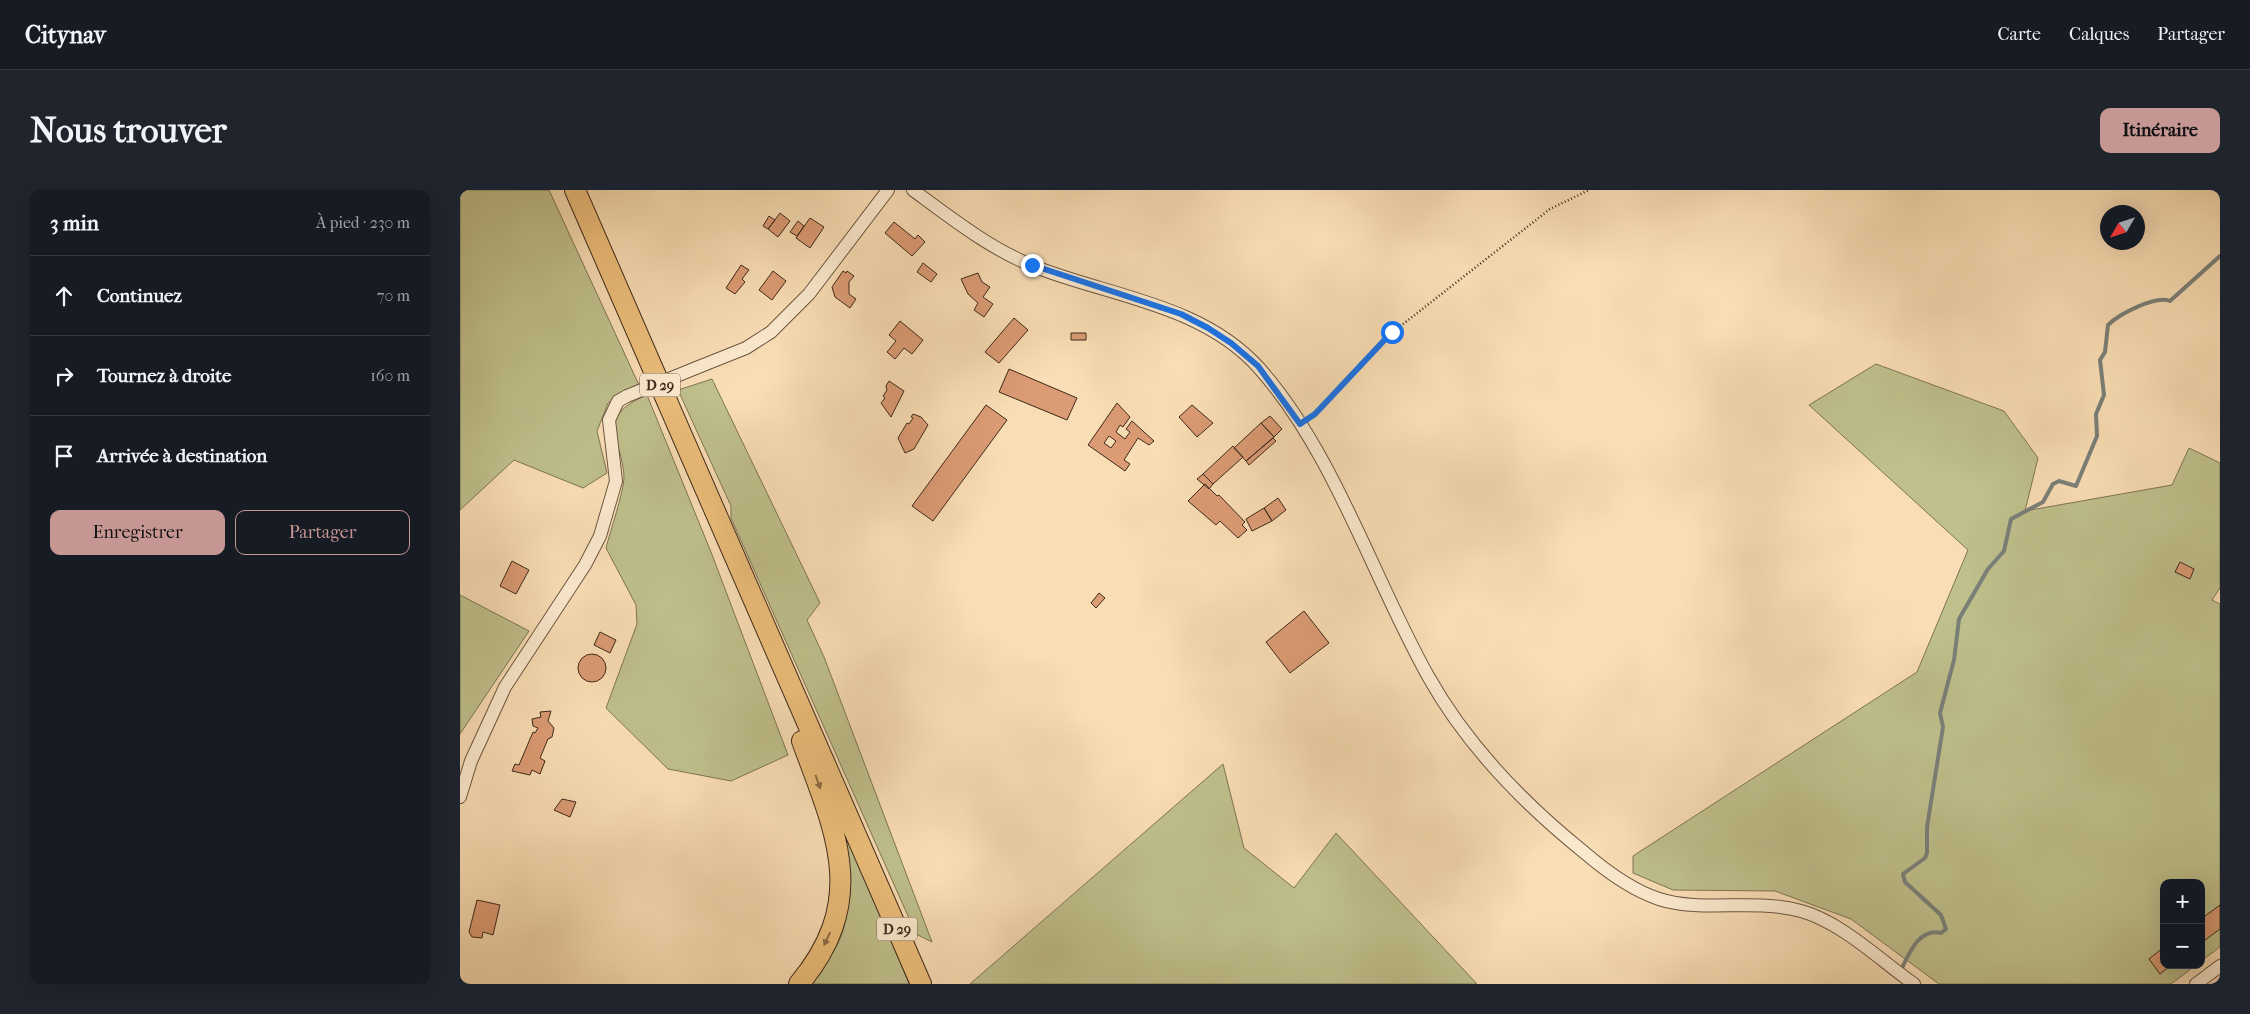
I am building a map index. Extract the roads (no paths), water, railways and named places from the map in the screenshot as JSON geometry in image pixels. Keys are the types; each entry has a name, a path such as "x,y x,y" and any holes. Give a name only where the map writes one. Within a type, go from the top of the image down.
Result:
{"main road":[{"name":"D 29","path":"575,190 921,984"},
{"path":"762,621 768,656 795,721 829,813 839,846 842,870 842,889 834,925 817,959 799,984"}],"street":[{"path":"460,797 470,761 505,687 585,565 600,536 616,481 609,420 618,401 746,348 771,332 808,294 888,190"},
{"path":"913,190 971,233 1032,265 1181,314 1231,343 1258,366 1300,424 1322,459 1430,680 1470,738 1531,805 1586,854 1630,885 1661,900 1692,903 1775,905 1802,911 1828,922 1914,984"},
{"path":"2196,984 2220,966"}],"waterway":[{"path":"1902,968 1912,948 1922,937 1934,932 1941,933 1946,929 1941,915 1905,882 1903,874 1925,858 1927,853 1927,827 1943,727 1940,713 1954,660 1959,619 1988,569 2004,551 2011,519 2043,502 2053,484 2059,481 2076,486 2097,436 2096,414 2104,395 2100,360 2105,352 2108,325 2120,316 2147,303 2164,300 2170,301 2220,256"}]}
